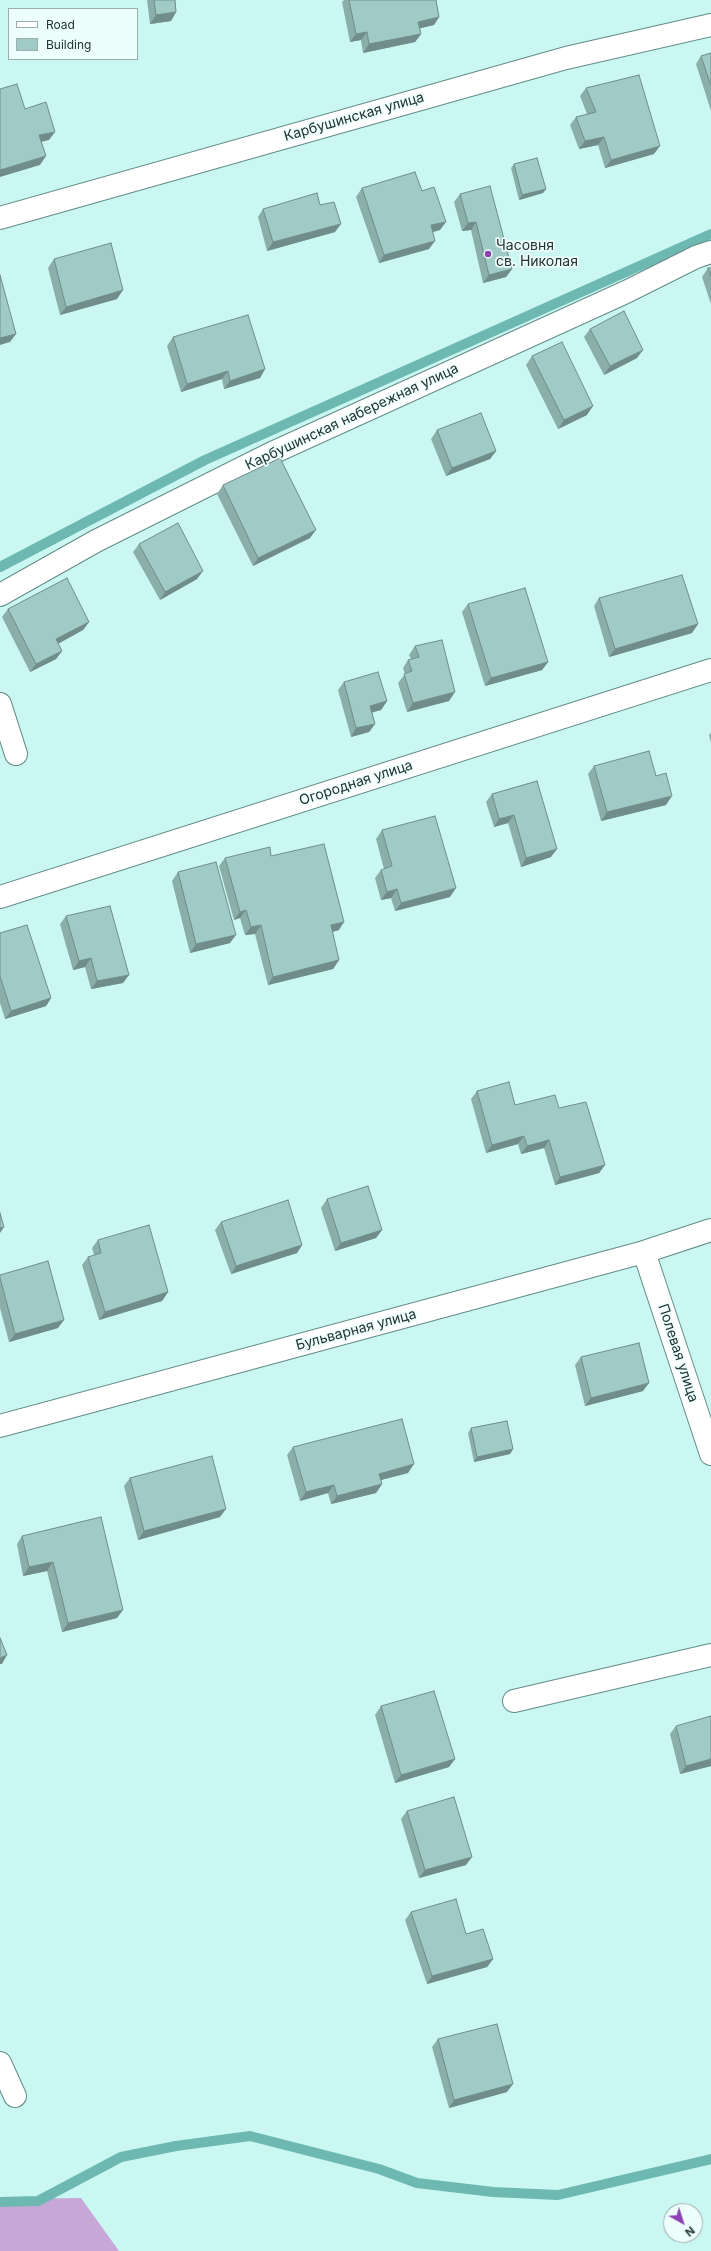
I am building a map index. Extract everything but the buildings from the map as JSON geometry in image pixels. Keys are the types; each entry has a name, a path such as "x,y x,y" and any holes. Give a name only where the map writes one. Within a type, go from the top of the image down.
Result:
{"street":[{"name":"Карбушинская улица","path":"0,218 559,60 711,25"},
{"name":"Карбушинская набережная улица","path":"0,595 96,541 270,454 626,292 696,257 711,252"},
{"name":"Огородная улица","path":"0,897 711,670"},
{"path":"0,704 16,754"},
{"name":"Бульварная улица","path":"0,1426 644,1252 711,1230"},
{"name":"Полевая улица","path":"644,1252 711,1454"},
{"path":"514,1701 711,1655"},
{"path":"0,2063 15,2096"}],"shaded area":[{"path":"81,2198 119,2251 0,2251 0,2199"}],"waterway":[{"path":"0,567 205,460 711,234"},
{"path":"0,2202 38,2201 121,2157 176,2146 250,2136 379,2169 417,2183 493,2192 558,2195 711,2159"}],"place":[{"name":"Часовня св. Николая","path":"488,254"}]}
